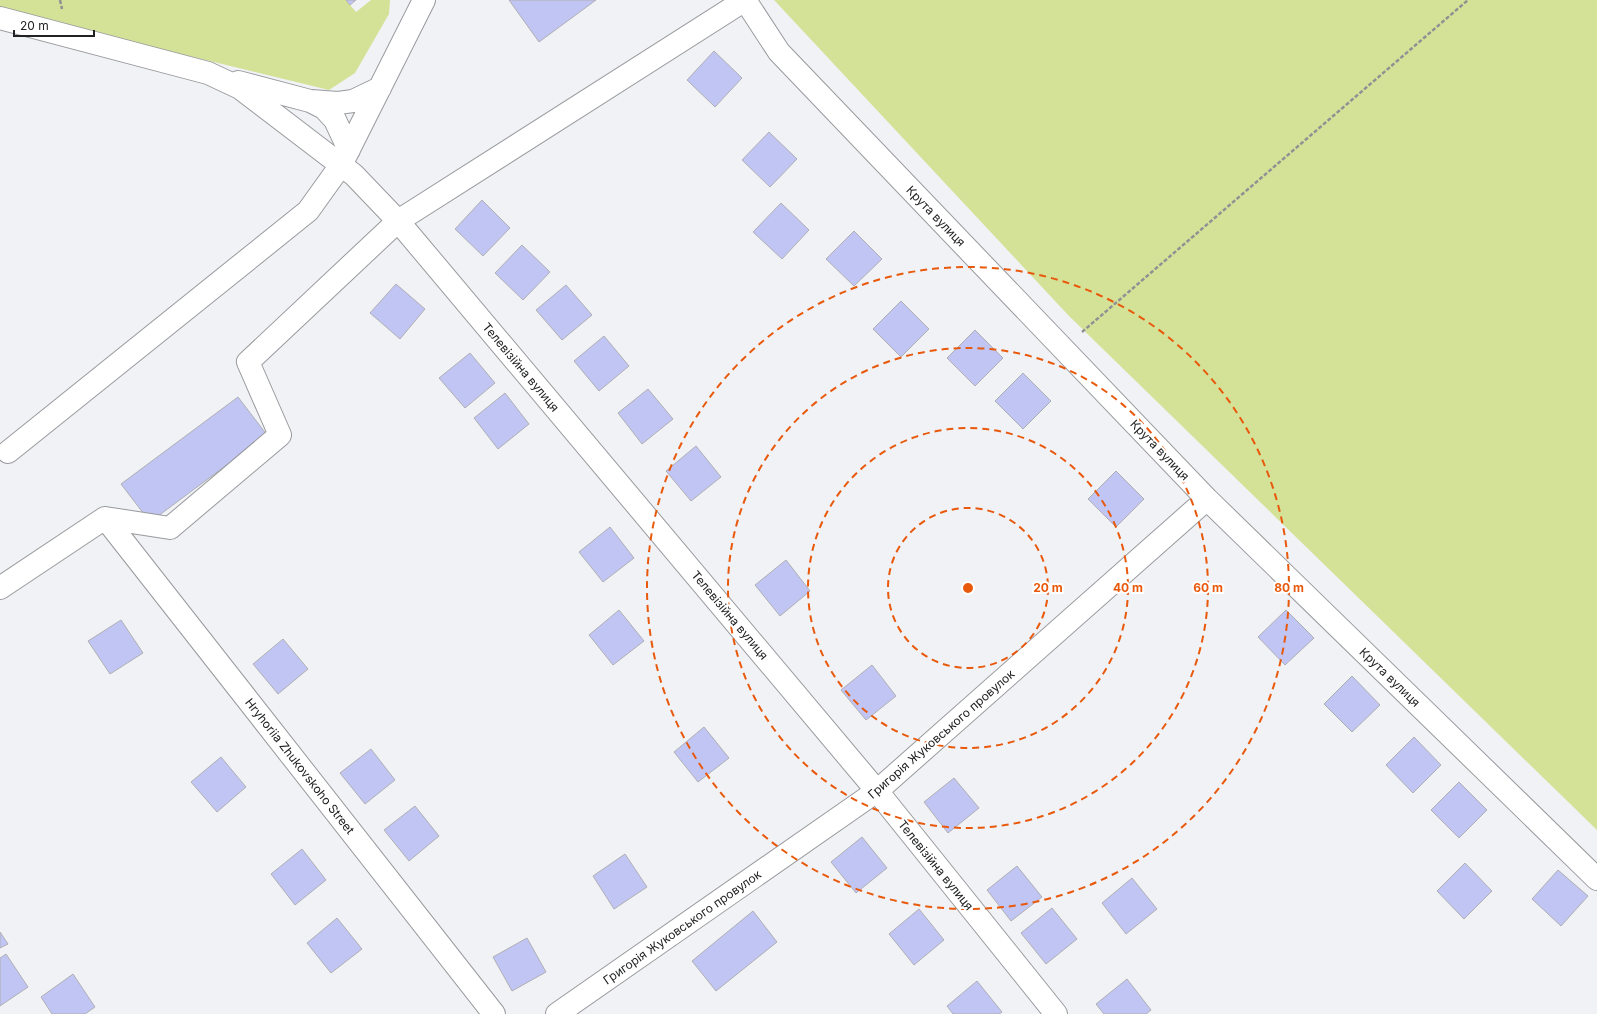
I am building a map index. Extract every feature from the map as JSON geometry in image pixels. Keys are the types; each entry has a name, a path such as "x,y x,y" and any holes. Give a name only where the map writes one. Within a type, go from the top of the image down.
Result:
{"street":[{"path":"8,452 308,211 345,158 424,0"},
{"path":"0,588 106,518 170,528 280,435 248,362 398,221 745,0"},
{"name":"Крута вулиця","path":"745,0 779,52 1207,499 1597,879"},
{"path":"0,18 310,101 324,108 335,120 345,158"},
{"name":"Телевізійна вулиця","path":"212,74 240,88 345,158 354,175 398,221 877,791 1056,1014"},
{"path":"310,101 338,103 353,101 380,88"},
{"name":"Григорія Жуковського провулок","path":"557,1014 877,791 1207,499"},
{"name":"Hryhoriia Zhukovskoho Street","path":"106,518 494,1014"}],"path":[{"path":"1063,348 1468,0"}],"green space":[{"path":"0,0 346,0 356,12 371,0 390,0 389,14 355,73 329,90 0,10"},
{"path":"774,0 1597,0 1597,830 1069,316"}],"building":[{"path":"346,0 356,0 350,5"},
{"path":"509,0 596,0 539,42"},
{"path":"714,51 742,78 715,107 687,80"},
{"path":"769,132 797,159 770,187 742,160"},
{"path":"482,200 510,228 483,256 455,229"},
{"path":"781,203 809,230 782,259 753,232"},
{"path":"854,231 882,259 854,286 826,259"},
{"path":"522,245 550,272 523,300 495,273"},
{"path":"396,284 425,309 400,339 370,313"},
{"path":"566,285 592,315 562,340 536,310"},
{"path":"901,301 929,329 901,357 873,329"},
{"path":"975,330 1003,358 975,386 947,358"},
{"path":"604,336 629,366 599,391 574,361"},
{"path":"470,353 495,383 465,408 439,378"},
{"path":"1023,373 1051,401 1023,429 995,401"},
{"path":"648,389 673,419 642,444 618,413"},
{"path":"505,393 529,424 498,449 474,418"},
{"path":"238,397 267,435 150,522 121,484"},
{"path":"696,446 721,477 691,501 666,471"},
{"path":"1116,471 1144,499 1116,527 1088,499"},
{"path":"610,527 634,558 603,582 579,552"},
{"path":"786,560 810,591 780,616 755,585"},
{"path":"619,610 644,641 613,665 589,635"},
{"path":"1286,610 1314,638 1285,665 1258,637"},
{"path":"121,620 143,653 110,674 88,641"},
{"path":"283,639 308,669 278,694 253,664"},
{"path":"872,665 896,696 866,720 841,690"},
{"path":"1352,676 1380,705 1352,732 1324,704"},
{"path":"704,727 729,758 698,782 674,752"},
{"path":"1414,737 1441,765 1413,793 1386,765"},
{"path":"371,749 395,780 365,804 340,773"},
{"path":"221,757 246,787 217,812 191,782"},
{"path":"954,778 979,808 948,833 924,802"},
{"path":"1459,782 1487,810 1459,838 1431,810"},
{"path":"415,806 439,836 409,861 384,830"},
{"path":"862,837 887,868 856,893 831,862"},
{"path":"302,849 326,880 295,905 271,874"},
{"path":"625,854 647,887 614,909 593,876"},
{"path":"1465,863 1492,891 1464,919 1437,891"},
{"path":"1017,866 1042,897 1011,921 987,890"},
{"path":"1558,870 1588,896 1561,926 1532,899"},
{"path":"1132,878 1157,909 1126,934 1102,903"},
{"path":"1052,908 1077,939 1046,964 1021,933"},
{"path":"919,909 944,940 914,965 889,934"},
{"path":"753,911 777,942 716,991 692,961"},
{"path":"337,918 362,949 331,973 307,943"},
{"path":"0,932 8,944 0,948"},
{"path":"527,938 546,972 512,991 493,957"},
{"path":"6,954 28,987 0,1006 0,958"},
{"path":"73,974 95,1007 85,1014 52,1014 41,997"},
{"path":"1127,979 1151,1010 1146,1014 1104,1014 1096,1004"},
{"path":"977,981 1002,1012 999,1014 953,1014 947,1006"}]}
